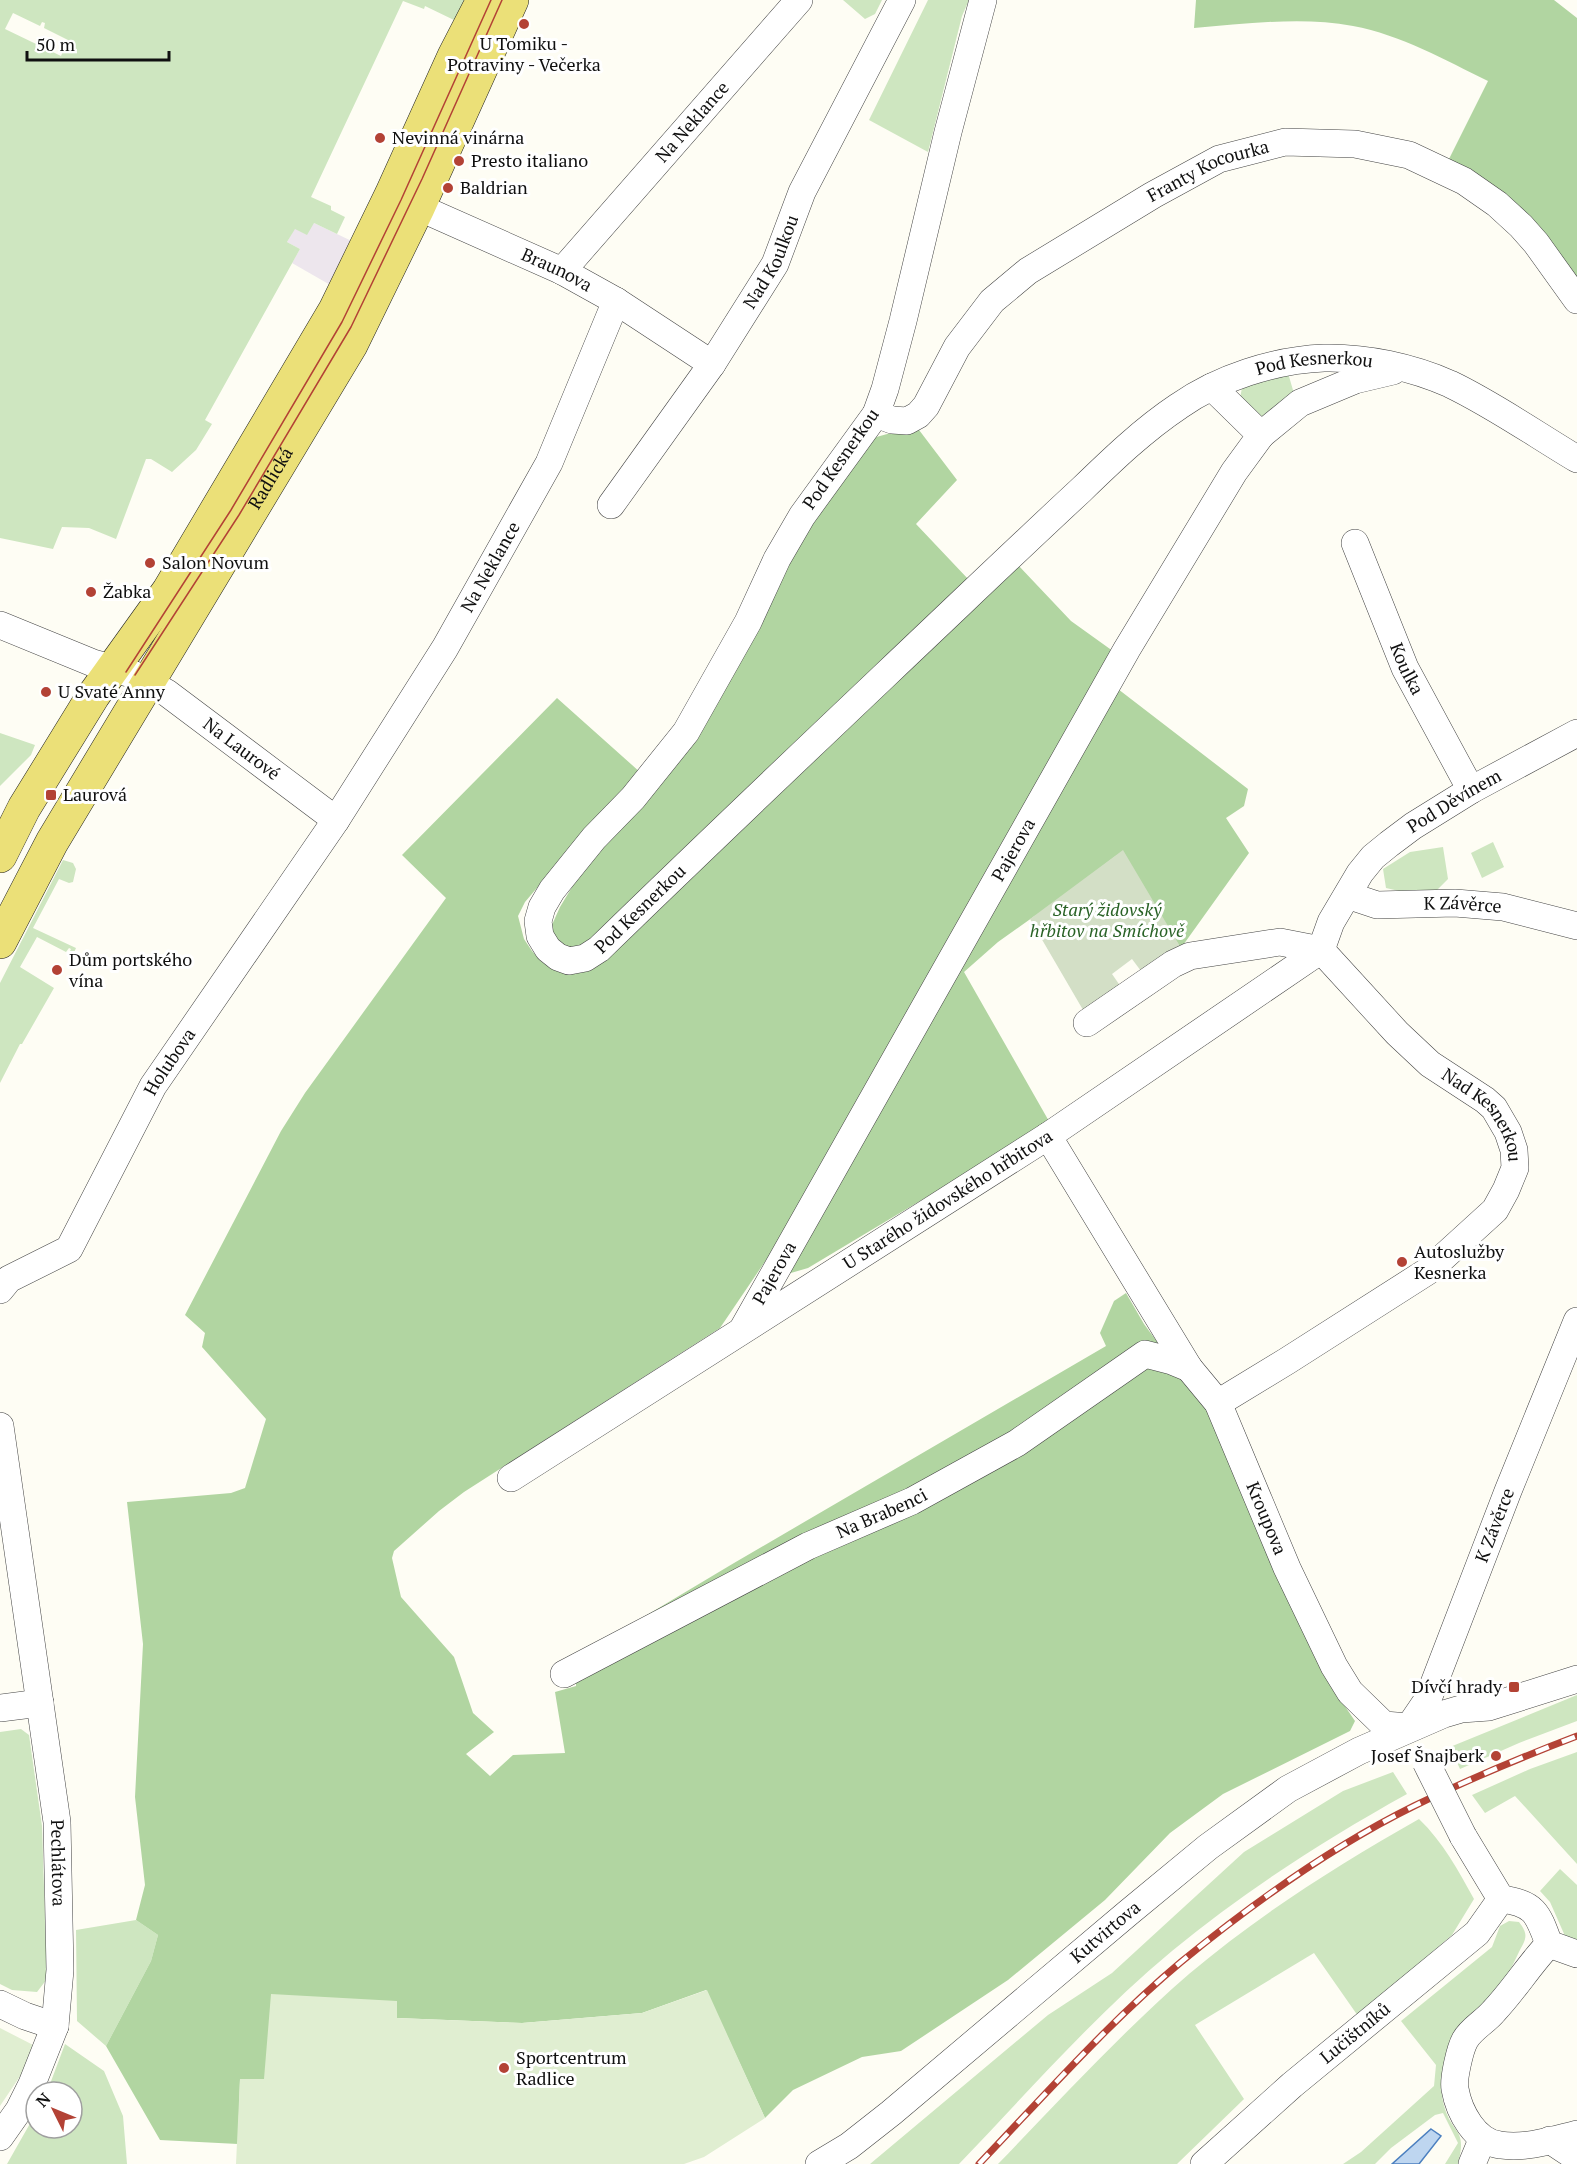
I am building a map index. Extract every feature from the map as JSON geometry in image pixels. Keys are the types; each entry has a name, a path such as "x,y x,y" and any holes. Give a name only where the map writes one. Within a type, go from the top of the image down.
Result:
{"main road":[{"name":"Radlická","path":"0,942 52,842 351,345 404,202 454,56 483,0"},
{"name":"Radlická","path":"0,856 24,808 93,696 169,590 344,292 404,202 512,0"}],"street":[{"name":"Na Neklance","path":"561,271 799,0"},
{"name":"Nad Koulkou","path":"611,505 712,364 775,264 802,192 902,0"},
{"name":"Pod Kesnerkou","path":"983,0 948,132 903,321 876,414 802,516 777,560 743,632 686,732 662,764 594,838 552,890 542,907 538,929 548,949 558,957 569,961 585,958 599,949 1015,550 1143,431 1181,404 1212,387 1247,373 1289,362 1323,358 1355,360 1402,368 1447,383 1577,459"},
{"name":"Franty Kocourka","path":"876,414 892,420 907,421 918,416 926,406 957,347 992,301 1028,271 1143,201 1219,159 1285,142 1355,144 1409,155 1464,181 1497,204 1521,226 1577,300"},
{"name":"Braunova","path":"404,202 561,271 615,301 712,364"},
{"name":"Na Neklance","path":"336,820 445,648 549,463 615,301"},
{"name":"Pod Kesnerkou","path":"1261,435 1300,403 1354,380 1402,368"},
{"path":"1212,387 1261,435"},
{"name":"Pajerova","path":"742,1331 1127,649 1234,472 1261,435"},
{"name":"Koulka","path":"1355,543 1405,668 1471,790"},
{"name":"Na Laurové","path":"0,625 148,681 336,820"},
{"name":"Pod Děvínem","path":"1350,891 1360,873 1373,858 1413,826 1471,790 1577,733"},
{"name":"Holubova","path":"0,1290 9,1280 69,1249 153,1086 336,820"},
{"path":"1087,1023 1173,964 1190,956 1280,942 1321,950 1331,922 1350,891"},
{"name":"K Závěrce","path":"1350,891 1356,898 1377,904 1455,903 1503,907 1577,927"},
{"name":"U Starého židovského hřbitova","path":"511,1478 1048,1136 1321,950"},
{"name":"Nad Kesnerkou","path":"1218,1402 1287,1361 1428,1270 1495,1210 1515,1168 1514,1150 1508,1132 1494,1108 1430,1064 1397,1033 1321,950"},
{"name":"Kroupova","path":"1048,1136 1189,1368 1218,1402 1287,1568 1334,1666 1350,1692 1384,1725 1409,1728"},
{"name":"K Závěrce","path":"1409,1728 1428,1699 1508,1491 1577,1321"},
{"name":"Na Brabenci","path":"564,1674 808,1546 912,1501 1017,1443 1145,1354 1189,1368"},
{"name":"Pechlátova","path":"0,1426 57,1822 60,1970 55,2026 32,2084 19,2110 0,2137"},
{"path":"1549,1944 1540,1918 1532,1907 1518,1901 1501,1899 1462,1836 1409,1728 1461,1709 1489,1707 1577,1679"},
{"path":"0,1708 40,1702"},
{"name":"Kutvirtova","path":"819,2164 849,2146 891,2113 1128,1913 1250,1816 1288,1789 1339,1761 1409,1728"},
{"name":"Lučištníků","path":"1204,2164 1292,2085 1477,1933 1501,1899"},
{"path":"1549,1944 1577,1954"},
{"path":"1549,1944 1495,2011 1465,2038 1454,2087 1477,2152 1498,2145 1512,2146 1577,2134"},
{"path":"0,2004 25,2016 55,2026"},
{"path":"1550,2140 1577,2158"}],"shaded area":[{"path":"314,223 360,245 339,290 292,263 300,249 287,242 295,228"}],"green space":[{"path":"0,0 466,0 456,21 425,6 424,9 403,1 311,197 331,206 331,210 345,217 337,234 314,223 307,235 295,229 287,242 300,249 205,420 212,424 196,450 172,472 151,459 146,459 116,539 89,528 62,527 53,549 0,538","holes":["13,13 40,26 42,22 45,23 44,28 68,40 61,56 5,29"]},
{"path":"843,0 882,0 875,14 865,19"},
{"path":"928,0 969,0 962,16 928,152 869,120"},
{"path":"1196,0 1554,0 1577,18 1577,286 1447,163 1488,81 1388,35 1353,26 1294,21 1194,28"},
{"path":"1288,373 1295,397 1261,420 1240,398 1242,388"},
{"path":"916,426 957,480 916,524 969,580 590,947 559,948 551,927 560,907 597,846 862,441"},
{"path":"1018,565 1071,621 1117,654 785,1232 720,1328 464,1492 394,1551 392,1558 401,1597 454,1657 473,1713 494,1732 466,1754 490,1776 513,1755 565,1753 555,1692 576,1686 575,1658 1106,1346 1100,1333 1114,1301 1126,1293 1144,1324 1221,1429 1266,1552 1327,1680 1355,1721 1350,1731 1223,1794 1170,1833 1105,1900 1008,1980 901,2051 862,2057 793,2090 765,2118 706,1990 642,2013 522,2023 397,2018 397,2001 264,2080 240,2079 238,2144 160,2140 106,2046 151,1961 158,1935 136,1920 145,1885 135,1797 143,1644 127,1502 231,1493 245,1488 266,1419 202,1347 205,1333 185,1315 281,1131 305,1093 446,898 402,855 557,698 641,773 570,849 525,902 518,916 524,939 532,951 542,962 560,971"},
{"path":"1118,689 1248,789 1244,806 1226,818 1249,853 1181,948 1117,855 1037,916 998,942 964,972 1050,1123 808,1268 784,1275"},
{"path":"0,733 35,745 31,755 0,786"},
{"path":"1493,842 1504,867 1482,878 1471,853"},
{"path":"1443,847 1448,879 1437,890 1399,891 1386,888 1383,869 1410,852"},
{"name":"Starý židovský hřbitov na Smíchově","path":"1123,850 1181,948 1144,975 1132,959 1112,974 1123,990 1086,1015 1030,919"},
{"path":"63,860 73,863 76,869 73,882 69,883 59,879 33,928 76,948 73,955 69,953 71,949 69,948 66,952 37,937 20,967 54,988 20,1044 0,1083 0,983"},
{"path":"1577,1695 1577,1721 1460,1769 1450,1747"},
{"path":"21,1729 29,1735 42,1826 47,1979 37,1992 12,1990 0,1984 0,1732"},
{"path":"1577,1752 1577,1864 1515,1796 1485,1813 1472,1795 1530,1769"},
{"path":"1393,1772 1407,1794 1286,1867 1172,1951 1089,2028 959,2164 870,2164 1048,2015 1112,1973 1244,1852 1343,1791"},
{"path":"1419,1819 1443,1847 1474,1899 1452,1935 1358,2016 1314,1953 1195,2025 1244,2099 1177,2164 998,2164 1115,2043 1189,1974 1300,1891"},
{"path":"1560,1869 1577,1885 1577,1943 1565,1936 1550,1902 1540,1891"},
{"path":"136,1920 158,1935 151,1961 106,2046 77,2021 76,1930"},
{"path":"1509,1921 1519,1922 1522,1927 1525,1935 1523,1945 1500,1986 1458,2032 1444,2064 1441,2091 1445,2109 1460,2138 1458,2164 1445,2164 1458,2143 1443,2113 1435,2115 1391,2148 1375,2164 1343,2164 1361,2152 1434,2086 1436,2065 1401,2021 1492,1947 1500,1926"},
{"name":"Sportcentrum Radlice","path":"707,1990 765,2118 704,2157 684,2164 236,2164 240,2079 264,2079 271,1994 397,2001 397,2018 522,2023 642,2013"},
{"path":"0,2028 39,2048 0,2106"},
{"path":"65,2044 104,2071 123,2116 127,2164 7,2164 24,2134 24,2140 84,2140 84,2080 52,2080"}],"water":[{"path":"1431,2129 1441,2136 1419,2164 1392,2164"}],"tram line":[{"path":"126,672 231,510 342,322 401,200 491,0"},
{"path":"135,675 239,515 351,327 422,179 502,0"}],"railway":[{"path":"979,2164 1077,2060 1154,1985 1236,1918 1293,1877 1353,1839 1414,1806 1495,1769 1577,1736"}],"place":[{"name":"U Tomiku - Potraviny - Večerka","path":"524,24"},
{"name":"Nevinná vinárna","path":"380,138"},
{"name":"Presto italiano","path":"459,161"},
{"name":"Baldrian","path":"448,188"},
{"name":"Salon Novum","path":"150,563"},
{"name":"Žabka","path":"91,592"},
{"name":"U Svaté Anny","path":"46,692"},
{"name":"Laurová","path":"51,795"},
{"name":"Dům portského vína","path":"57,970"},
{"name":"Autoslužby Kesnerka","path":"1402,1262"},
{"name":"Dívčí hrady","path":"1514,1687"},
{"name":"Josef Šnajberk","path":"1496,1756"},
{"name":"Sportcentrum Radlice","path":"504,2068"}]}
